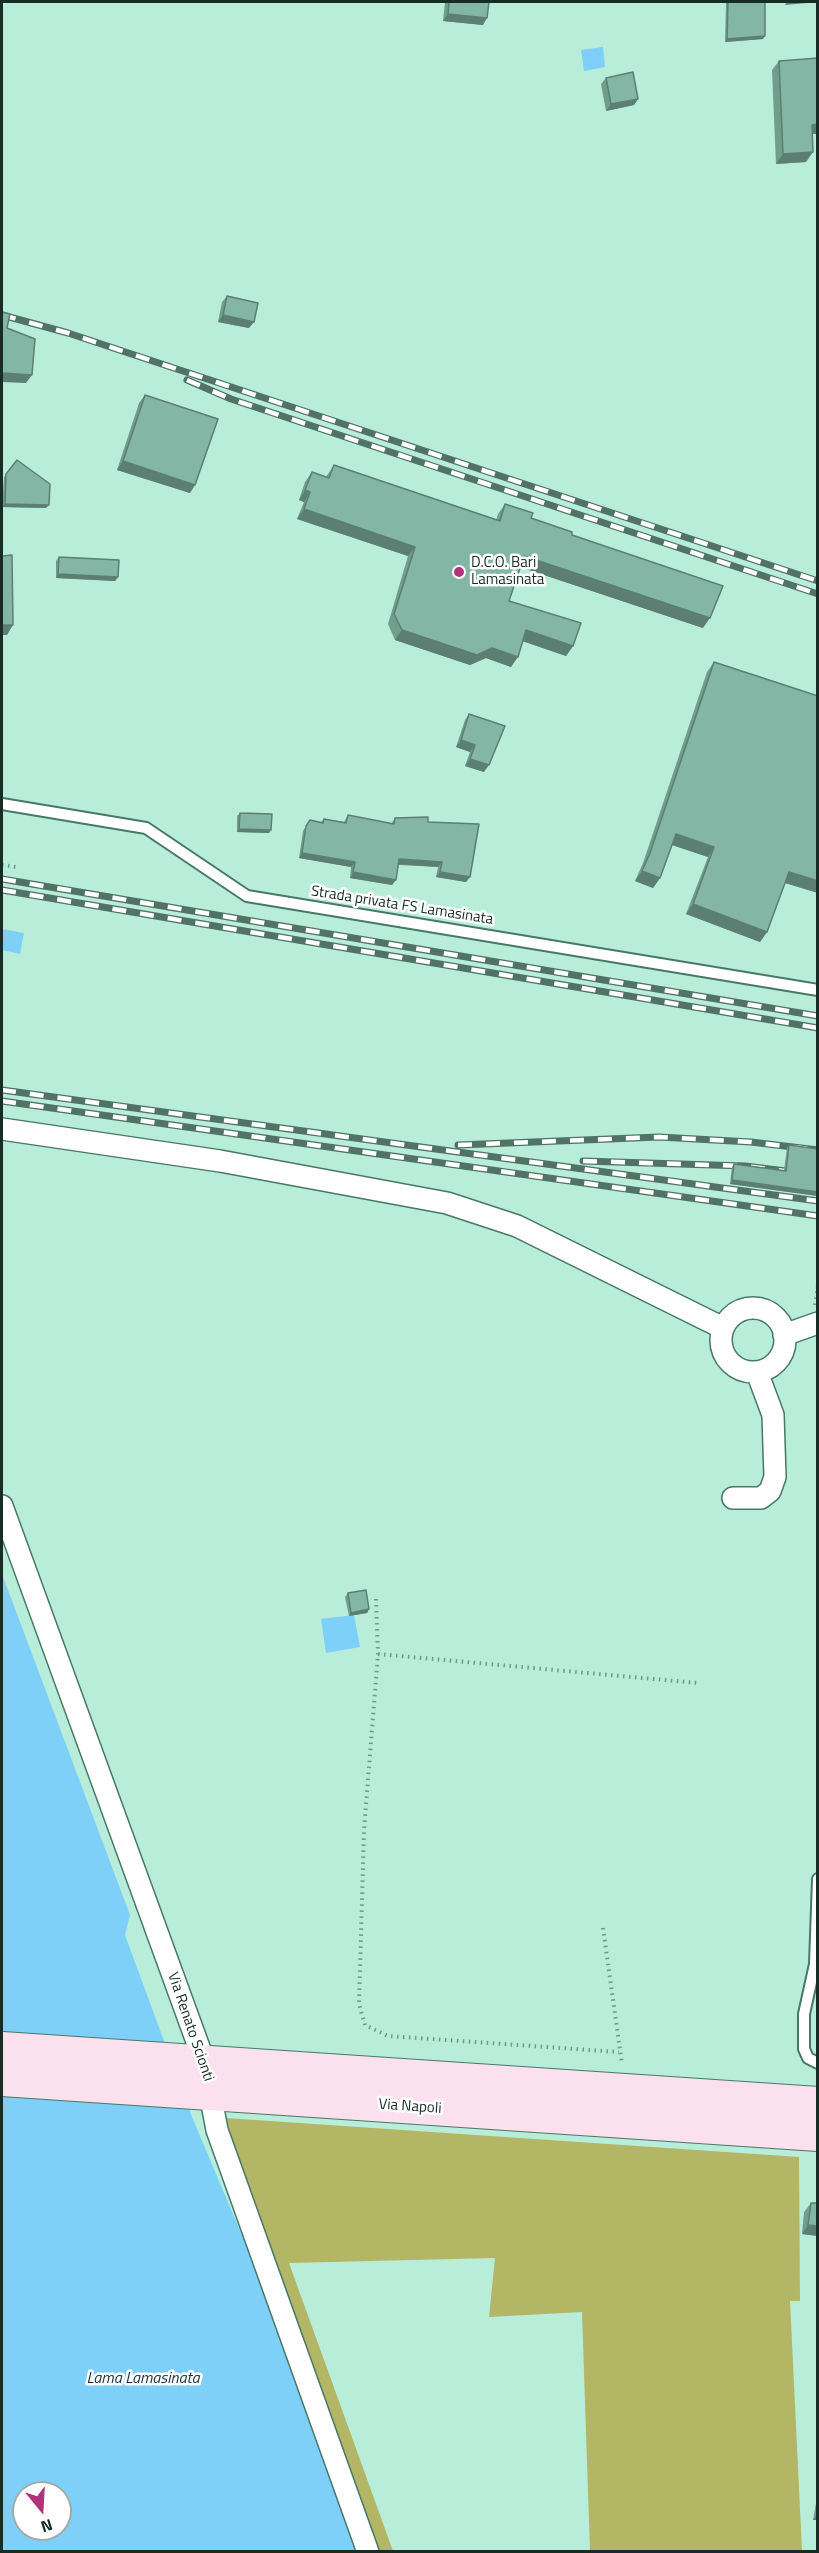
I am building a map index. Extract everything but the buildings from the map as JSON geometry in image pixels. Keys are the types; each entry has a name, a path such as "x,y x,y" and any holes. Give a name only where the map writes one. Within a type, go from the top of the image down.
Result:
{"main road":[{"name":"Via Napoli","path":"2,2048 818,2103"},
{"name":"Via Napoli","path":"2,2080 818,2135"}],"street":[{"path":"2,1129 220,1161 447,1203 518,1226 723,1328"},
{"path":"758,1309 775,1318 784,1335 781,1355 768,1369 757,1372 746,1372 727,1360 722,1350 723,1328 738,1312 758,1309"},
{"path":"784,1335 818,1323"},
{"path":"733,1498 761,1498 770,1491 775,1477 773,1415 757,1372"},
{"name":"Via Renato Scionti","path":"2,1506 194,2060 203,2093 368,2552"}],"lane":[{"name":"Strada privata FS Lamasinata","path":"2,804 146,828 247,896 818,990"},
{"path":"818,1879 815,1964 804,2014 804,2049 808,2058 818,2063"}],"path":[{"path":"2,865 16,867"},
{"path":"816,1297 818,1285"},
{"path":"376,1599 378,1654 363,1842 359,2004 365,2025 388,2036 619,2052"},
{"path":"378,1654 698,1683"},
{"path":"603,1928 619,2052 628,2089"}],"green space":[{"path":"226,2118 799,2157 800,2301 790,2301 802,2551 590,2551 582,2312 489,2317 495,2258 289,2263 393,2551 375,2551 229,2144"}],"water":[{"path":"603,47 605,67 584,71 581,50"},
{"path":"2,929 24,933 20,954 2,950"},
{"name":"Lama Lamasinata","path":"2,1574 130,1915 125,1935 192,2117 244,2240 356,2551 2,2551"},
{"path":"354,1615 360,1647 326,1653 321,1619"}],"railway":[{"path":"2,315 68,333 818,581"},
{"path":"187,380 231,399 818,594"},
{"path":"2,879 818,1016"},
{"path":"2,890 818,1028"},
{"path":"2,1090 818,1201"},
{"path":"2,1101 818,1216"},
{"path":"458,1145 659,1137 751,1142 818,1150"},
{"path":"583,1161 745,1166 818,1175"}],"place":[{"name":"D.C.O. Bari Lamasinata","path":"459,572"}]}
